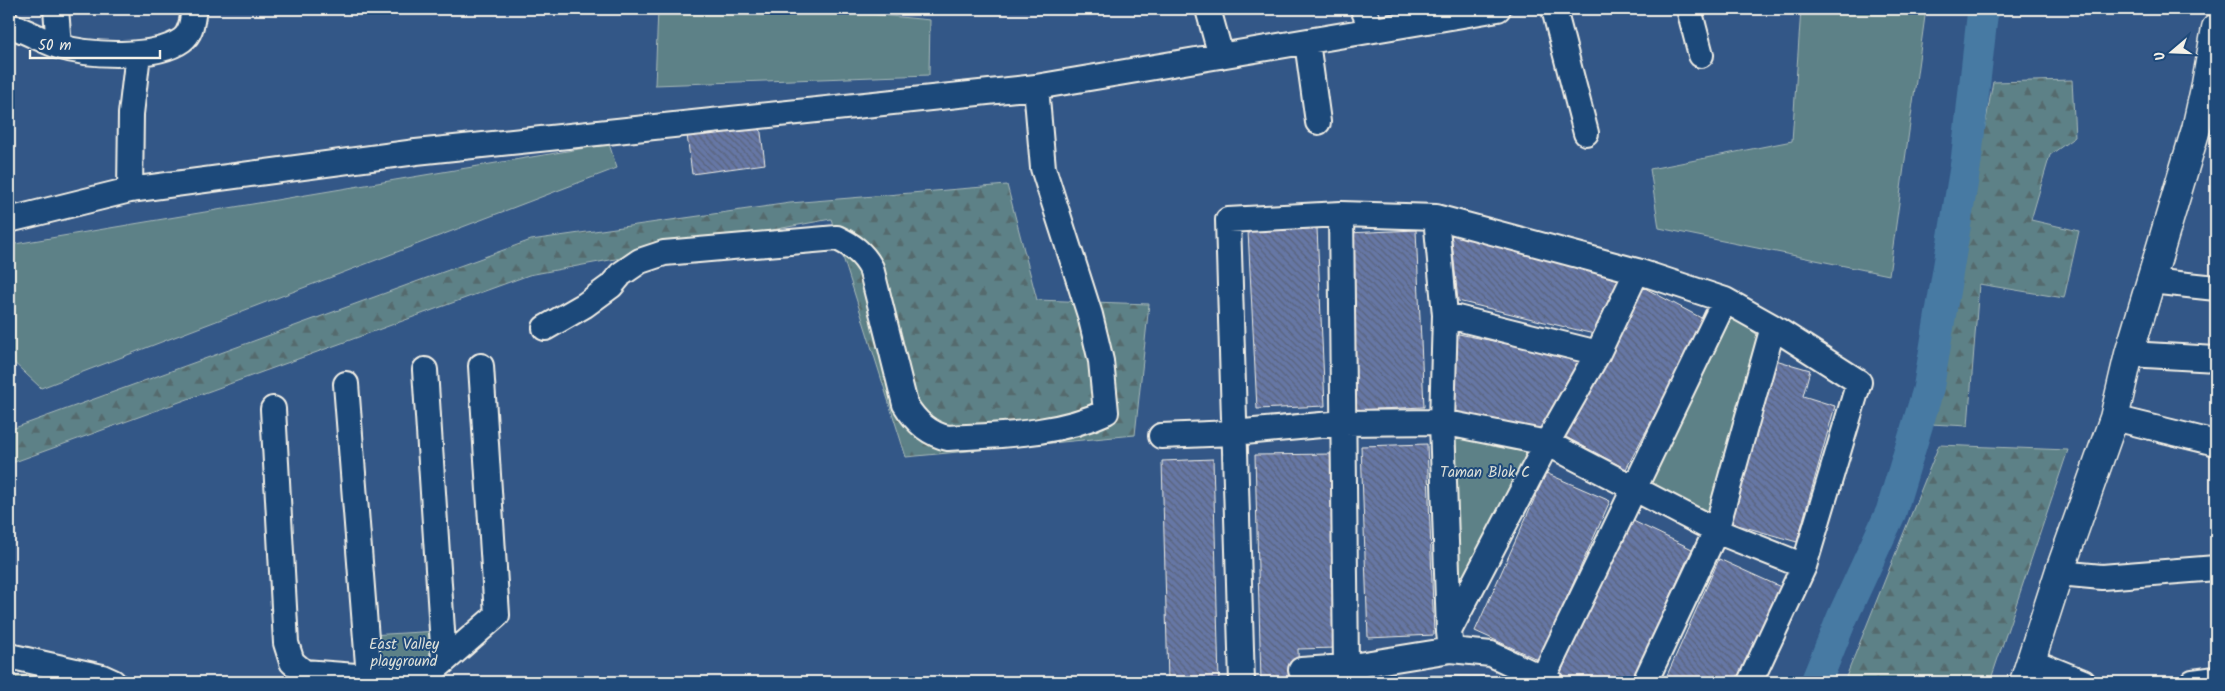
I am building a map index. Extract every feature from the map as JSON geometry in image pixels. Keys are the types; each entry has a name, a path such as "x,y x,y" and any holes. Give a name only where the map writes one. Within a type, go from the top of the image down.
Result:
{"highway":[{"path":"2028,672 2059,573 2114,418 2129,354 2196,129 2216,36"}],"street":[{"path":"56,9 59,46"},
{"path":"9,25 59,46 106,54 138,54 173,45 183,40 191,29 194,9"},
{"path":"1208,9 1221,56"},
{"path":"9,220 130,190 426,151 1036,87 1307,42 1367,19 1498,9"},
{"path":"1554,9 1586,133"},
{"path":"1689,9 1701,55"},
{"path":"1307,42 1318,122"},
{"path":"130,190 130,114 138,54"},
{"path":"545,328 585,305 611,286 621,274 640,261 664,253 837,238 856,249 871,268 905,404 912,416 936,435 948,438 1047,430 1086,422 1106,412 1101,361 1090,315 1043,168 1036,87"},
{"path":"1341,214 1346,667"},
{"path":"1242,682 1228,220 1341,214 1436,217 1637,271 1724,300 1773,327 1859,382 1804,566 1750,682"},
{"path":"1436,217 1445,315 1442,422 1450,641"},
{"path":"1450,641 1547,442 1598,353 1637,271"},
{"path":"2150,282 2216,288"},
{"path":"1301,670 1346,667 1450,641 1490,654 1547,680 1633,488 1724,300"},
{"path":"1445,315 1598,353"},
{"path":"1644,682 1716,531 1773,327"},
{"path":"2129,354 2216,360"},
{"path":"273,409 286,643 292,662 304,672 366,680 426,677 497,615 481,366"},
{"path":"425,370 444,661"},
{"path":"346,384 366,680"},
{"path":"2114,418 2216,443"},
{"path":"1161,436 1233,433 1343,422 1442,422 1547,442 1716,531 1804,566"},
{"path":"2059,573 2102,576 2216,568"},
{"path":"9,656 102,677 113,682"},
{"path":"2028,672 2082,682"},
{"path":"2193,682 2216,678"}],"green space":[{"path":"658,9 820,9 930,20 929,75 655,85"},
{"path":"1801,9 1926,9 1889,275 1659,228 1650,169 1792,141"},
{"path":"2072,80 2075,137 2050,155 2031,220 2079,231 2064,298 1979,284 1968,426 1930,424 1993,82"},
{"path":"609,144 617,168 41,388 9,358 9,245"},
{"path":"1007,185 1037,300 1149,304 1135,435 906,457 831,219 529,275 9,464 9,430 531,240 790,203"},
{"path":"1732,316 1760,337 1711,513 1648,482"},
{"name":"Taman Blok C","path":"1454,434 1531,450 1457,599"},
{"path":"1939,445 2068,450 1990,682 1844,682"},
{"name":"East Valley playground","path":"438,631 438,658 424,671 373,672 370,635"},
{"path":"30,675 47,682 9,682 9,676"}],"building":[{"path":"760,125 765,164 692,174 687,135"},
{"path":"1317,228 1325,406 1257,409 1248,231"},
{"path":"1416,230 1424,407 1356,410 1347,233"},
{"path":"1451,231 1626,275 1594,334 1458,301"},
{"path":"1643,287 1705,320 1626,469 1564,436"},
{"path":"1449,332 1582,359 1545,431 1455,414"},
{"path":"1772,359 1810,370 1803,396 1835,406 1797,542 1727,522"},
{"path":"1427,444 1434,635 1368,638 1361,446"},
{"path":"1332,454 1337,648 1298,649 1299,682 1261,682 1255,455"},
{"path":"1213,459 1219,682 1168,682 1162,461"},
{"path":"1546,473 1610,501 1539,660 1475,631"},
{"path":"1629,519 1692,549 1632,682 1566,682 1558,679"},
{"path":"1719,559 1783,588 1741,682 1664,682"},
{"path":"1365,675 1487,676 1500,682 1365,682"}],"waterway":[{"path":"1816,682 1842,618 1891,512 1928,390 1966,162 1983,9"}]}
